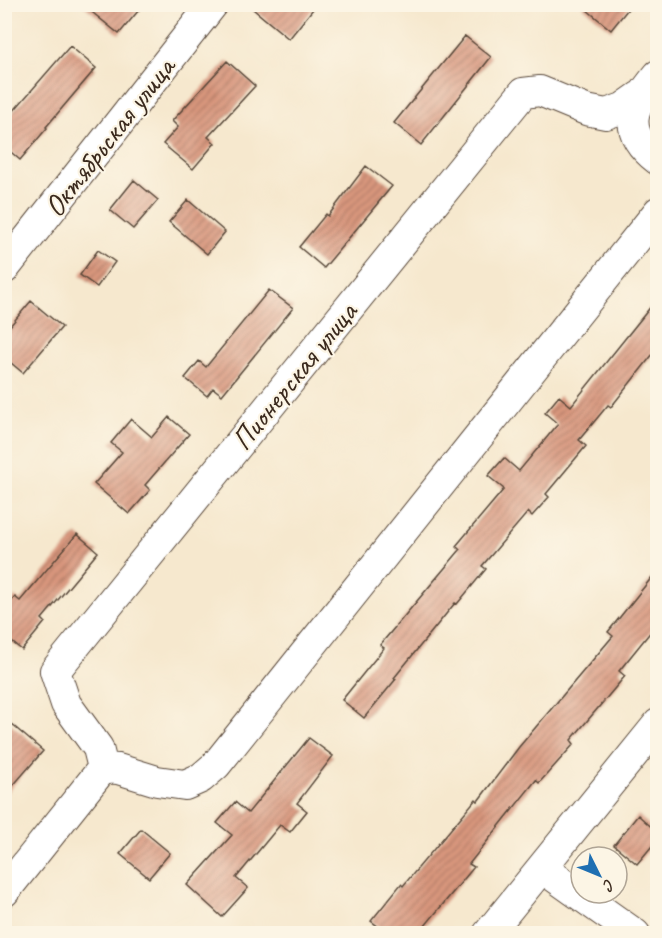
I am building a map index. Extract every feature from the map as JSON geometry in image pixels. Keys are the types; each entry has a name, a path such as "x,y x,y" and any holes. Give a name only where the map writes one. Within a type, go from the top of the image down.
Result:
{"street":[{"name":"Октябрьская улица","path":"4,269 213,4"},
{"name":"Пионерская улица","path":"649,85 634,122 634,135 644,150 657,160"},
{"name":"Пионерская улица","path":"103,768 98,748 66,704 55,671 523,93 540,91 586,110 606,114 623,108 649,85"},
{"path":"4,892 103,768 118,769 157,781 185,785 201,778 216,765 657,212"},
{"path":"488,933 657,724"},
{"path":"542,868 634,933"}],"building":[{"path":"82,4 144,4 119,34"},
{"path":"247,4 317,4 289,39"},
{"path":"580,4 632,4 611,30"},
{"path":"465,36 491,57 421,145 394,123"},
{"path":"70,46 96,68 20,160 4,146 4,122"},
{"path":"227,61 255,86 208,137 215,143 193,169 163,144 178,127 172,121"},
{"path":"366,166 392,186 324,268 299,247 326,214 328,216"},
{"path":"134,180 158,200 133,229 110,210"},
{"path":"188,200 225,232 207,254 169,222"},
{"path":"98,250 115,262 97,287 80,275"},
{"path":"269,290 293,308 222,395 213,388 207,396 185,378 199,361 206,367"},
{"path":"657,299 657,349 611,407 608,405 579,440 586,446 546,494 549,497 532,516 528,512 482,566 486,569 457,604 455,603 364,718 342,700 384,648 380,645 460,550 456,546 504,489 488,476 504,458 519,471 558,424 545,413 559,396 571,406"},
{"path":"31,301 62,327 23,373 4,357 4,333"},
{"path":"169,417 189,434 145,485 150,490 129,514 94,484 122,452 111,443 131,419 152,437"},
{"path":"77,534 98,552 42,619 45,622 22,650 4,636 4,610 15,597 20,601"},
{"path":"657,571 657,624 619,671 625,676 571,740 574,744 539,783 536,780 469,864 474,867 419,933 387,933 371,921 476,799 478,801 519,747 613,636 608,632"},
{"path":"4,718 43,751 4,796"},
{"path":"309,738 333,756 297,803 307,811 290,832 280,825 236,878 248,888 222,917 187,885 232,835 217,823 235,802 248,813"},
{"path":"638,815 657,832 657,840 637,864 629,857 629,845 614,845"},
{"path":"141,829 170,853 149,878 120,854"}]}
